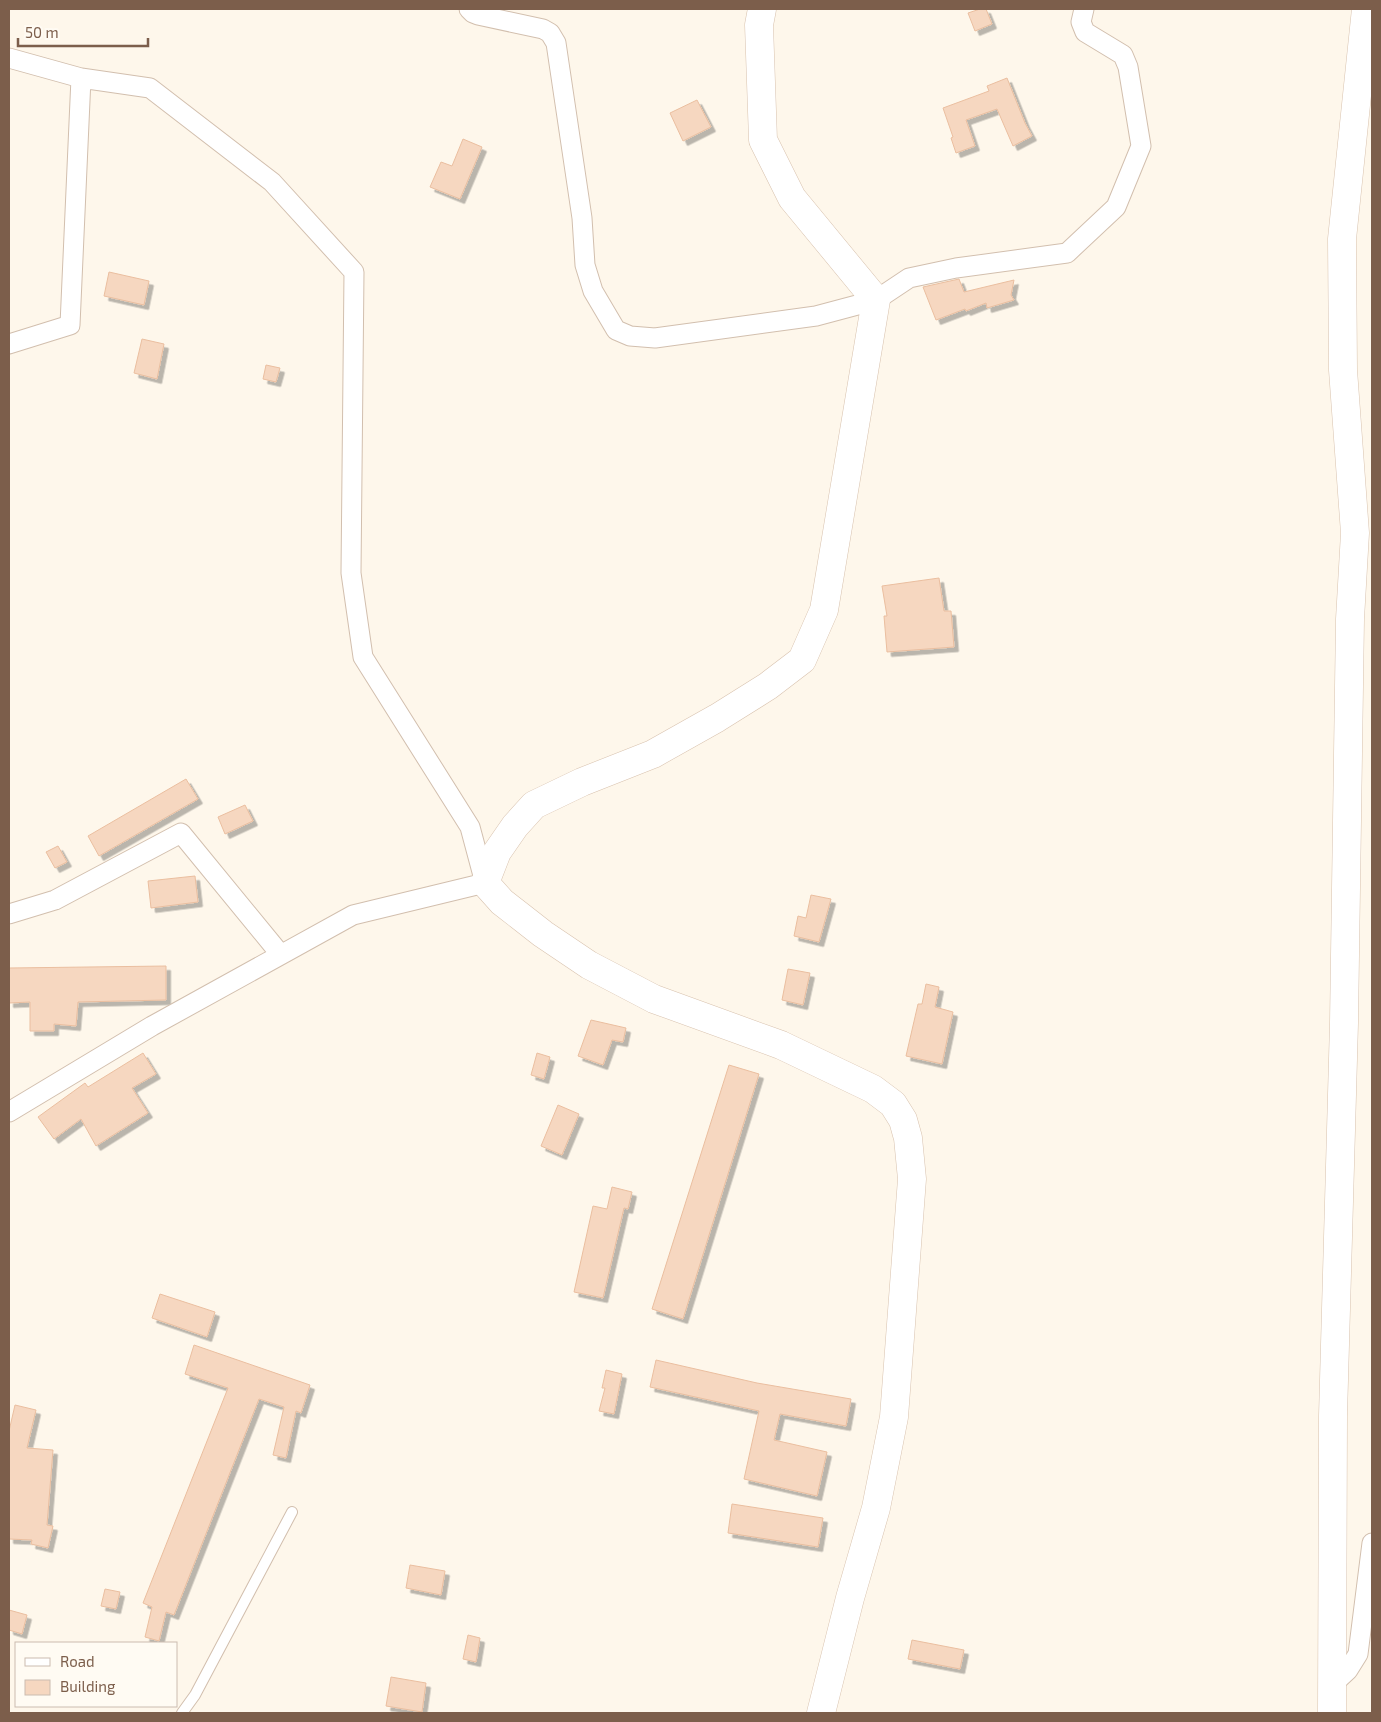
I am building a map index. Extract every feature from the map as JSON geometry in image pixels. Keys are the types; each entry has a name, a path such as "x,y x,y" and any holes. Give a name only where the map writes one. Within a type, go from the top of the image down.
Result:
{"street":[{"path":"469,9 478,15 543,28 550,33 556,44 580,209 585,265 593,291 616,330 630,336 655,338 816,316 876,300 909,278 956,268 1066,252 1116,207 1141,146 1128,67 1123,55 1085,32 1081,22 1084,9"},
{"path":"485,884 497,852 514,826 534,805 582,782 653,754 717,718 760,690 802,660 824,610 876,300 792,198 763,140 759,25 762,9"},
{"path":"1332,1713 1334,1683 1334,1416 1344,1023 1350,619 1355,533 1343,370 1342,240 1366,9"},
{"path":"9,58 81,78 150,88 272,182 354,272 351,573 363,657 470,827 485,884 502,902 543,934 589,965 654,998 781,1045 873,1089 893,1104 903,1120 908,1138 912,1179 894,1417 876,1508 850,1598 821,1713"},
{"path":"9,344 70,325 81,78"},
{"path":"9,914 56,900 181,833 281,955"},
{"path":"9,1112 152,1026 354,915 485,884"},
{"path":"1334,1683 1348,1670 1358,1654 1372,1543"}],"lane":[{"path":"182,1713 195,1695 292,1512"}],"building":[{"path":"986,9 992,24 975,31 968,13"},
{"path":"1007,78 1032,136 1013,146 997,109 966,120 975,146 956,153 951,138 953,137 943,108 989,91 987,86"},
{"path":"697,100 711,127 683,141 670,113"},
{"path":"463,139 482,147 460,199 430,187 441,162 452,166"},
{"path":"109,272 149,281 144,305 104,296"},
{"path":"959,279 964,292 1014,280 1011,295 1014,300 987,308 986,303 936,320 923,287"},
{"path":"142,339 164,344 157,379 134,373"},
{"path":"266,365 280,368 276,382 263,379"},
{"path":"939,578 944,611 951,611 954,647 887,652 884,616 887,616 882,586"},
{"path":"186,779 198,799 99,856 88,836"},
{"path":"245,805 253,821 225,834 218,817"},
{"path":"58,846 67,862 55,868 46,852"},
{"path":"195,876 198,902 151,908 148,881"},
{"path":"811,895 831,899 819,942 794,936 798,916 806,918"},
{"path":"166,966 166,1000 78,1002 76,1026 54,1024 54,1031 30,1031 30,1002 9,1003 9,968"},
{"path":"788,969 810,973 803,1005 782,1000"},
{"path":"926,984 939,987 935,1007 953,1012 942,1064 906,1056 918,1004 922,1004"},
{"path":"591,1020 626,1028 623,1042 612,1040 603,1065 578,1056"},
{"path":"143,1053 156,1074 132,1088 148,1113 96,1146 81,1119 54,1139 38,1117 85,1083 88,1087"},
{"path":"537,1053 550,1057 544,1079 531,1075"},
{"path":"729,1065 759,1074 683,1319 652,1309"},
{"path":"558,1105 579,1114 562,1155 541,1146"},
{"path":"612,1187 632,1192 628,1209 624,1208 603,1298 574,1292 593,1206 607,1209"},
{"path":"160,1294 215,1312 207,1337 152,1318"},
{"path":"194,1345 310,1385 301,1413 296,1411 286,1458 273,1455 284,1407 259,1399 174,1615 166,1612 159,1641 145,1637 152,1607 143,1603 228,1388 185,1374"},
{"path":"656,1360 757,1383 851,1399 846,1426 780,1414 774,1440 827,1452 817,1496 744,1479 759,1411 650,1387"},
{"path":"606,1370 622,1374 614,1414 599,1411 605,1388 602,1388"},
{"path":"15,1405 36,1410 27,1448 53,1450 47,1525 53,1526 48,1548 31,1544 32,1540 9,1539 9,1431"},
{"path":"732,1504 823,1518 818,1547 728,1533"},
{"path":"410,1565 445,1571 441,1595 406,1588"},
{"path":"105,1589 120,1592 116,1609 101,1606"},
{"path":"9,1610 27,1615 22,1634 9,1630"},
{"path":"468,1635 480,1638 476,1662 463,1659"},
{"path":"912,1640 964,1650 960,1669 908,1659"},
{"path":"391,1677 426,1683 422,1712 386,1706"}]}
